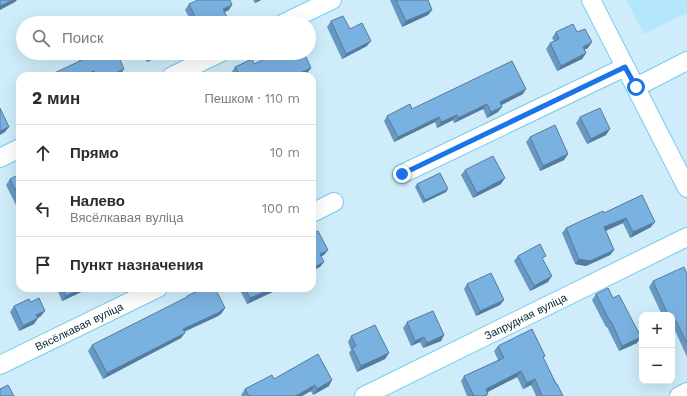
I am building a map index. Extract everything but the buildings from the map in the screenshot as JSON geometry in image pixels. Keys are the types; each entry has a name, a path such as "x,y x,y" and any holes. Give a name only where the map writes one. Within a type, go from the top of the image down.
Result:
{"street":[{"path":"299,16 332,0"},
{"path":"592,0 687,188"},
{"path":"180,72 205,60"},
{"path":"636,87 687,62"},
{"path":"402,174 625,67"},
{"path":"0,158 16,150"},
{"path":"316,210 334,202"},
{"name":"Запрудная вуліца","path":"364,396 687,237"},
{"name":"Вясёлкавая вуліца","path":"0,365 150,292"},
{"path":"679,396 687,392"}],"shaded area":[{"path":"626,0 687,0 687,13 644,34"}],"route":[{"path":"402,174 625,67 636,87"}]}
